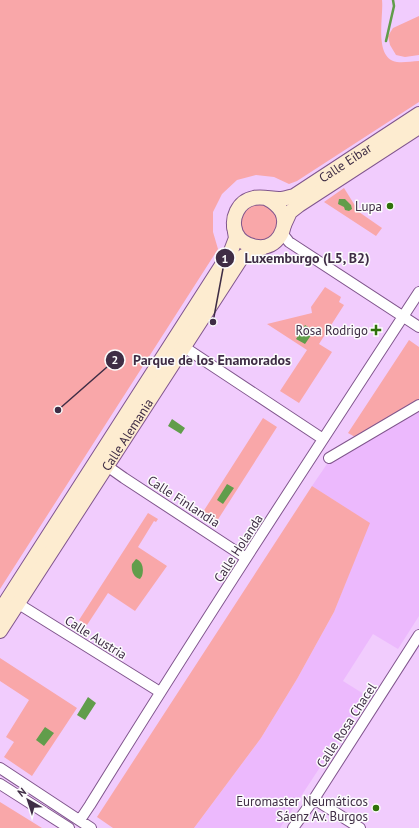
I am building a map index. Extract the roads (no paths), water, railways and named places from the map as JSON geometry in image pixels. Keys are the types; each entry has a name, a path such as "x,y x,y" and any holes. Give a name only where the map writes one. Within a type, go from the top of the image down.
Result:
{"main road":[{"name":"Calle Eibar","path":"266,198 280,199 294,196 419,114"},
{"name":"Calle Eibar","path":"283,235 290,212 419,127"},
{"path":"255,198 266,198 275,203 281,211 283,235 269,246 262,248 251,247 236,234 234,226 235,215 239,207 246,201 255,198"},
{"name":"Calle Alemania","path":"0,611 231,252 236,238 234,226"},
{"name":"Calle Alemania","path":"0,631 242,257 254,250 262,248"}],"street":[{"path":"283,235 419,327"},
{"name":"Calle Holanda","path":"80,820 246,558 419,292"},
{"path":"184,347 323,439"},
{"path":"329,458 419,405"},
{"name":"Calle Finlandia","path":"107,466 246,558"},
{"name":"Calle Austria","path":"18,603 160,692"},
{"name":"Calle Rosa Chacel","path":"293,828 314,799 419,635"},
{"path":"0,768 91,828"},
{"path":"0,784 69,828"},
{"path":"314,799 360,828"}],"waterway":[{"path":"386,41 394,6 393,0"}],"place":[{"name":"Lupa","path":"390,206"},
{"name":"Luxemburgo (L5, B2)","path":"213,322"},
{"name":"Rosa Rodrigo","path":"376,330"},
{"name":"Parque de los Enamorados","path":"58,410"},
{"name":"Euromaster Neumáticos Sáenz Av. Burgos","path":"376,808"}]}
